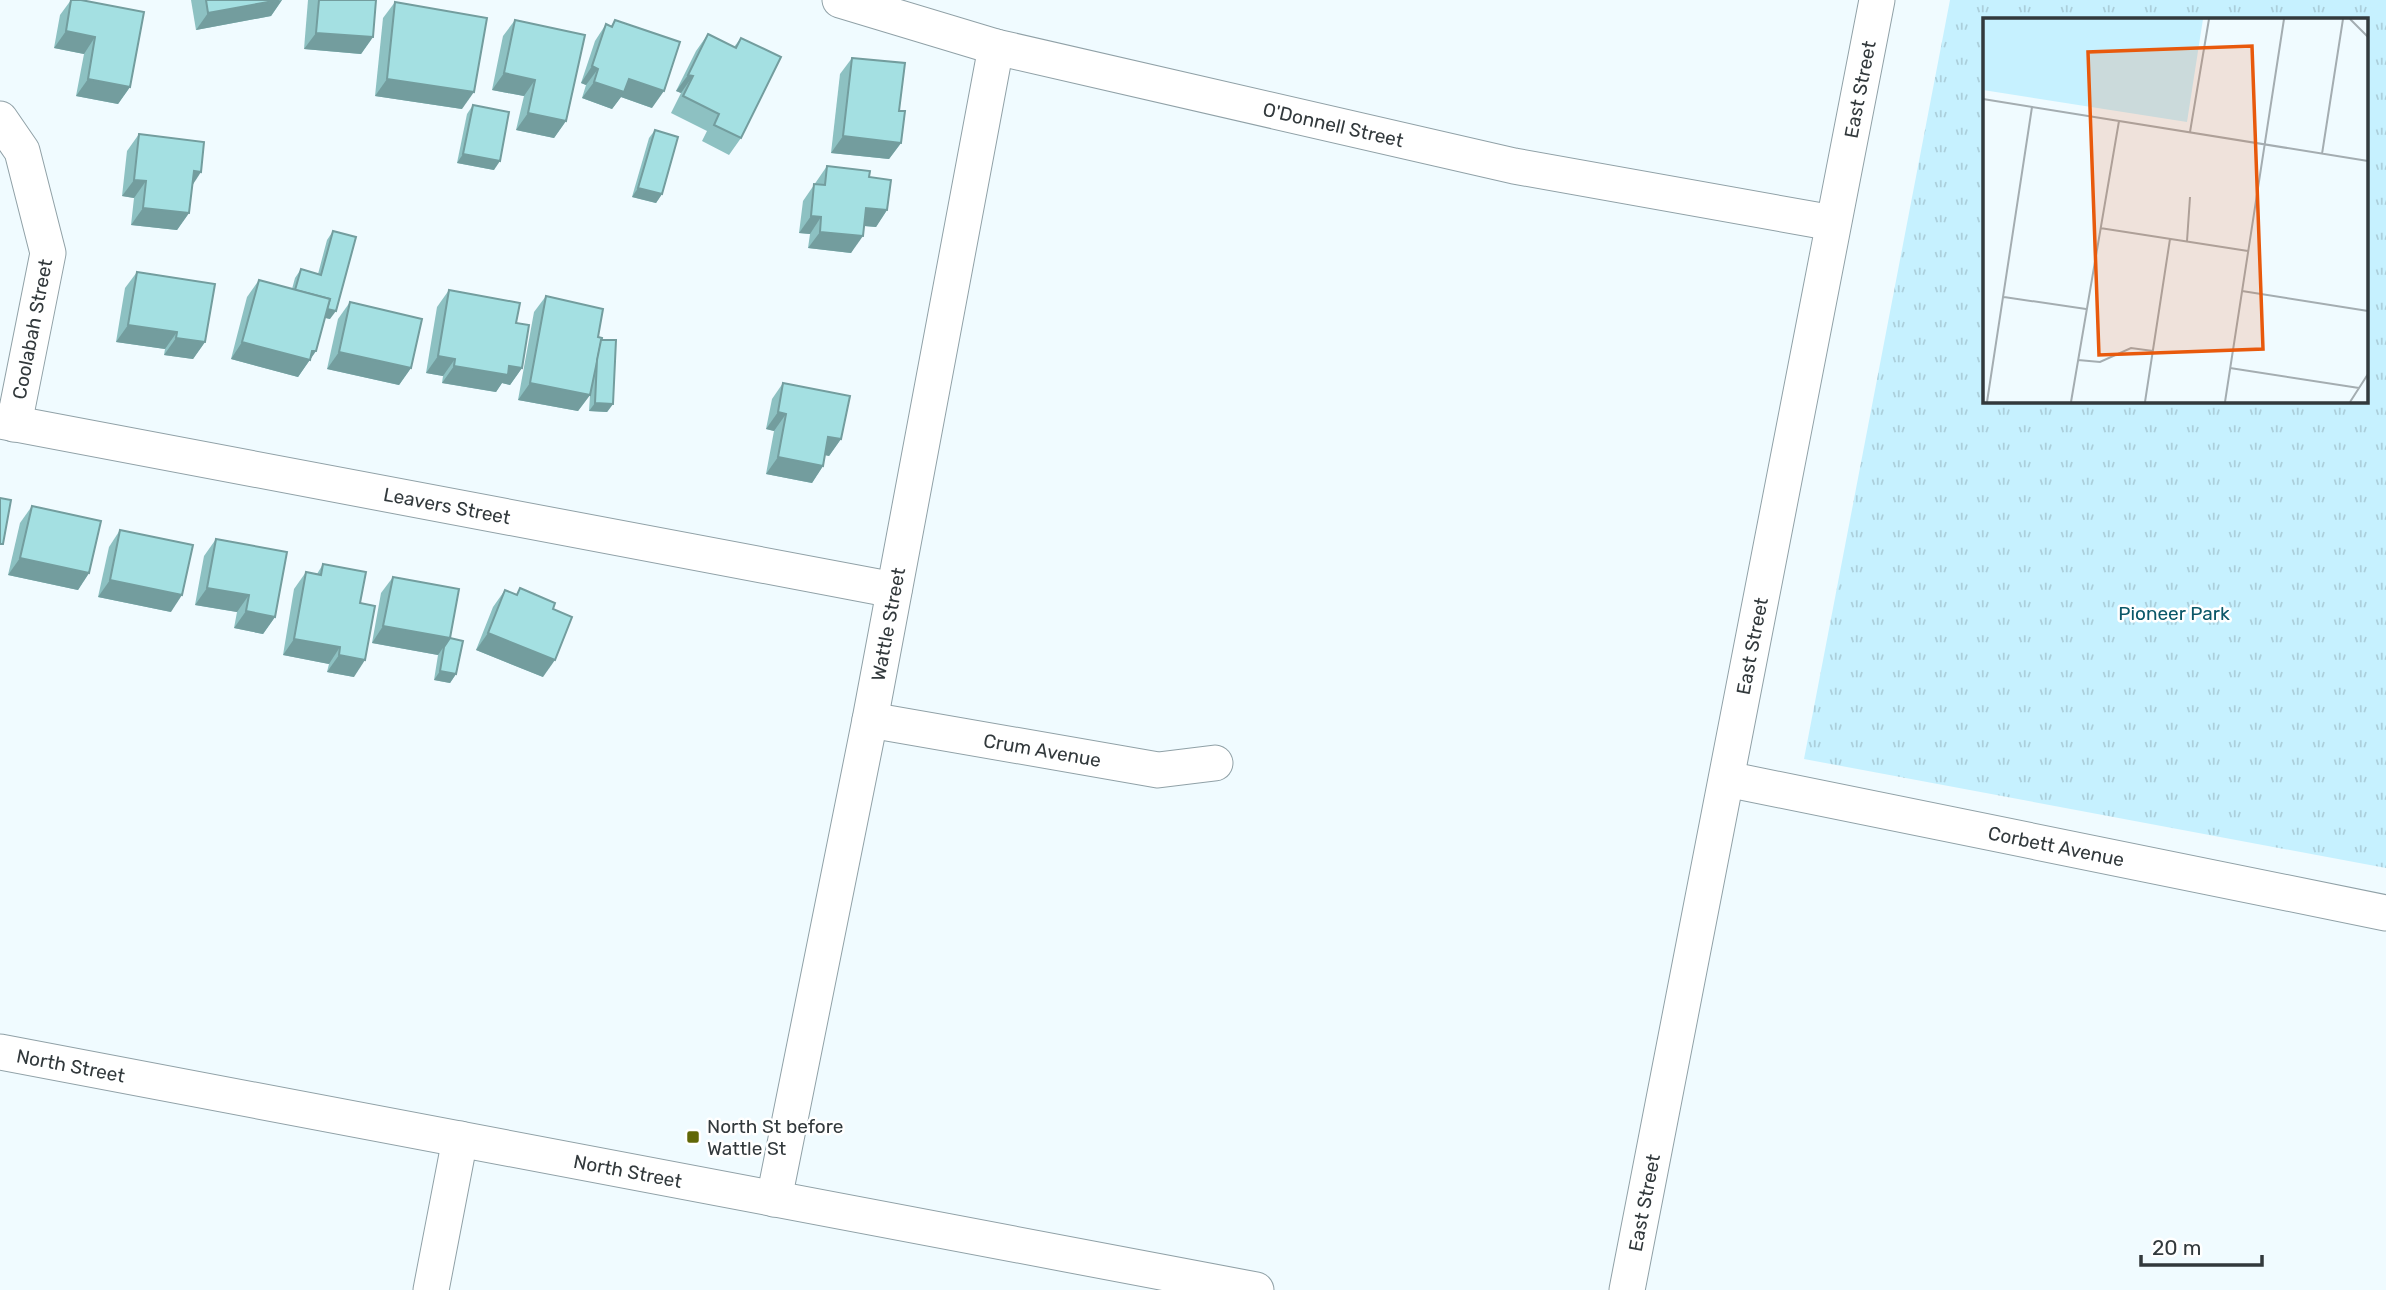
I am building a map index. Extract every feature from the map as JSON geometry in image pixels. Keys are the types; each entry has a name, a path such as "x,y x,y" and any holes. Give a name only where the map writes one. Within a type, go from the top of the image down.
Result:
{"street":[{"name":"O'Donnell Street","path":"840,0 996,47 1514,166 1833,223"},
{"name":"East Street","path":"1627,1290 1877,0"},
{"name":"Wattle Street","path":"774,1199 870,720 996,47"},
{"name":"Coolabah Street","path":"0,119 22,151 48,253 7,422"},
{"name":"Leavers Street","path":"7,422 894,590"},
{"name":"Crum Avenue","path":"870,720 1158,771 1215,763"},
{"name":"Corbett Avenue","path":"1727,779 2386,913"},
{"name":"North Street","path":"0,1052 1256,1290"},
{"path":"431,1290 460,1139"}],"green space":[{"name":"Pioneer Park","path":"1950,0 2386,0 2386,868 1804,759"}],"building":[{"path":"71,0 144,12 130,87 88,79 95,37 66,31"},
{"path":"206,0 279,0 208,13"},
{"path":"319,0 376,0 373,37 316,33"},
{"path":"395,2 487,18 474,92 387,79"},
{"path":"515,20 585,35 566,121 528,113 535,80 504,73"},
{"path":"615,20 680,42 664,91 629,79 624,92 594,82 598,69 592,66 606,24 612,27"},
{"path":"708,34 736,48 741,38 781,57 741,138 714,125 719,114 683,96 693,76 688,75"},
{"path":"852,58 905,63 899,111 905,111 901,143 843,136"},
{"path":"473,105 509,112 500,161 463,154"},
{"path":"655,130 678,137 662,194 638,188"},
{"path":"139,134 204,142 201,172 194,171 189,213 143,208 146,181 134,180"},
{"path":"827,166 870,171 869,177 891,180 887,210 866,208 863,236 820,232 821,217 811,216 814,184 825,185"},
{"path":"333,231 356,237 336,311 327,309 330,299 295,290 301,269 321,275"},
{"path":"137,272 215,284 205,342 176,338 177,332 128,325"},
{"path":"259,280 330,299 316,351 312,351 310,360 242,342"},
{"path":"449,290 520,303 516,323 529,325 522,368 509,366 508,375 454,366 455,359 438,356"},
{"path":"546,296 603,309 598,337 602,338 590,395 530,383"},
{"path":"350,302 422,319 411,368 339,352"},
{"path":"601,340 616,340 613,404 595,403"},
{"path":"783,383 850,396 841,439 828,437 823,466 778,457 786,414 778,412"},
{"path":"0,498 11,500 3,544 0,544"},
{"path":"32,506 101,521 89,573 20,558"},
{"path":"120,530 193,545 182,595 110,580"},
{"path":"216,539 287,552 275,617 246,611 249,595 207,588"},
{"path":"323,564 366,572 360,603 375,606 365,660 339,655 340,647 294,639 306,572 321,575"},
{"path":"393,577 459,589 450,638 383,626"},
{"path":"520,588 555,603 553,609 572,617 555,660 488,633 505,590 517,595"},
{"path":"450,638 463,641 456,674 440,671 444,647"}],"place":[{"name":"North St before Wattle St","path":"693,1137"}]}
